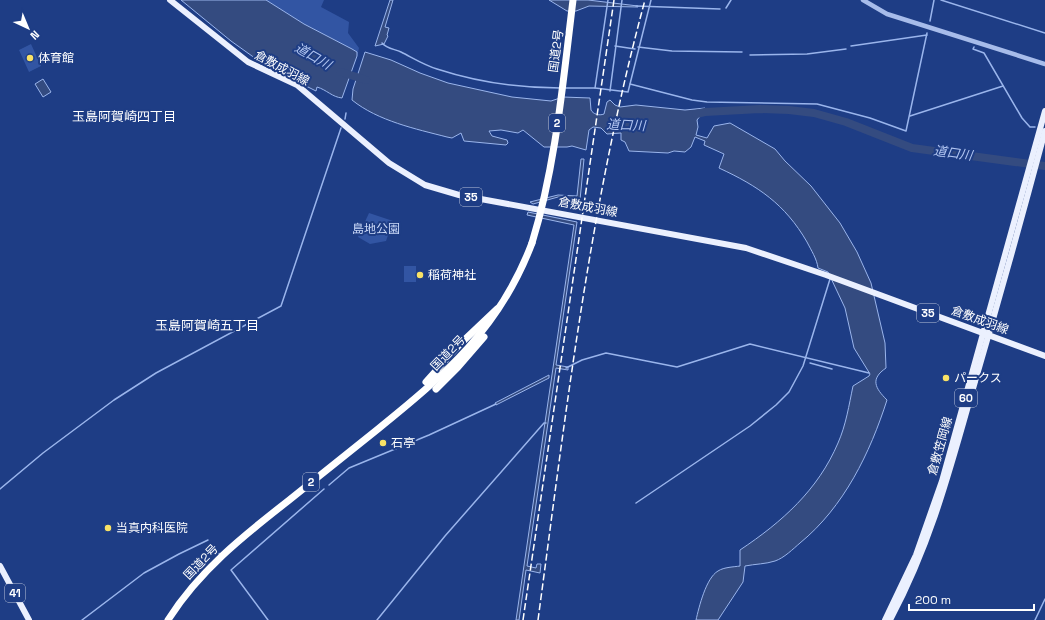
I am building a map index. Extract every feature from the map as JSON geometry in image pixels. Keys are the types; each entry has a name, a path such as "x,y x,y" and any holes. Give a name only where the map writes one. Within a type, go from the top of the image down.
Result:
{"highway":[{"name":"国道2号","path":"168,620 193,585 238,541 414,401 464,354 485,330 503,303 517,278 531,246 543,202 550,164 573,0"},
{"path":"436,389 478,345 498,320 518,284 525,268 531,246"},
{"path":"426,382 459,345 503,303"}],"main road":[{"name":"倉敷成羽線","path":"170,0 248,62 297,85 389,163 424,185 459,195 746,248 874,292 1045,356"},
{"name":"倉敷笠岡線","path":"1035,158 1045,111"},
{"name":"倉敷笠岡線","path":"884,620 899,593 925,532 942,481 983,333 1031,171 1045,131"},
{"name":"倉敷笠岡線","path":"890,620 903,595 929,534 947,483 990,336 1031,171"},
{"name":"41","path":"0,566 30,620"}],"street":[{"path":"863,0 887,14 1045,64"}],"green space":[{"path":"266,0 324,0 321,7 349,22 348,33 359,48 357,56 357,52 304,24"},
{"name":"体育館","path":"31,44 41,66 29,72 19,50"},
{"name":"島地公園","path":"369,213 393,221 386,241 370,244 358,237"},
{"path":"404,266 416,266 416,282 404,282"}],"water":[{"path":"181,0 266,0 304,24 357,52 357,56 342,98 317,87 316,91 266,66 231,41"},
{"path":"390,0 393,0 385,27 389,28 388,36 384,44 375,46"},
{"path":"549,0 588,0 638,7 589,6 576,11 567,11"},
{"path":"365,52 391,60 420,73 448,83 512,97 551,101 563,97 590,98 591,110 593,113 598,115 604,114 607,102 610,100 615,105 620,107 636,105 685,110 705,108 706,114 701,115 697,120 698,127 696,135 707,138 714,126 730,123 775,149 785,161 811,186 840,223 857,252 871,283 885,343 886,368 878,376 876,384 877,388 887,400 864,459 854,478 830,513 816,529 782,558 772,562 745,566 743,582 718,620 696,620 704,593 710,580 720,570 740,566 740,550 770,528 797,504 820,476 830,460 841,436 853,386 870,374 854,348 845,308 828,272 818,268 815,258 799,229 780,207 758,189 719,168 724,154 704,145 705,141 695,137 691,147 685,152 674,151 668,153 629,151 625,142 621,140 621,133 607,134 601,128 593,127 589,130 586,150 572,146 544,147 523,130 518,133 501,130 489,131 492,136 507,140 508,143 506,145 464,141 461,133 452,138 423,131 373,114 352,100 353,89"},
{"path":"43,79 51,92 43,97 35,84"},
{"path":"581,159 584,159 580,200 558,197 533,204 530,202 558,195 577,196"},
{"path":"528,212 577,222 556,365 568,367 568,370 556,368 527,566 536,568 537,564 541,564 540,573 526,570 519,620 516,620 574,225 527,215"},
{"path":"549,375 549,378 496,405 495,403"}],"waterway":[{"path":"595,88 608,0"},
{"path":"610,91 622,0"},
{"path":"630,84 651,0"},
{"path":"726,8 731,0"},
{"path":"930,21 934,0"},
{"path":"941,0 1045,33"},
{"path":"636,6 720,9"},
{"path":"564,88 595,88 628,92 630,84 692,100 707,102 817,104 870,118 906,131 927,33"},
{"path":"851,46 927,35"},
{"path":"382,43 386,47 401,52 428,66 452,74 498,83 529,87 560,88"},
{"path":"615,46 635,49"},
{"path":"638,47 672,51 742,52"},
{"path":"974,47 973,49 984,53 1022,118 1030,127 1035,127"},
{"path":"750,55 807,54 846,49"},
{"name":"道口川","path":"341,72 366,80"},
{"path":"910,116 1003,86"},
{"name":"道口川","path":"696,114 705,112 760,109 814,113 846,122 912,148 1045,166"},
{"path":"345,119 346,113"},
{"path":"0,489 43,453 114,400 156,373 281,306 341,128"},
{"path":"636,503 750,426 776,405 789,392 803,366 830,279"},
{"path":"566,368 582,360 606,353 677,367 750,344 869,373"},
{"path":"810,363 832,369"},
{"path":"329,485 349,468 429,435 496,404"},
{"path":"377,620 445,536 544,423 546,423"},
{"path":"268,620 231,570 324,489"},
{"path":"82,620 144,573 208,540"},
{"path":"217,551 220,555"},
{"path":"1035,620 1045,599"}],"railway":[{"path":"523,620 614,0"},
{"path":"538,620 581,308 594,231 609,153 645,0"}],"place":[{"name":"体育館","path":"30,58"},
{"name":"稲荷神社","path":"420,275"},
{"name":"パークス","path":"946,378"},
{"name":"石亭","path":"383,443"},
{"name":"当真内科医院","path":"108,528"}],"district":[{"name":"玉島阿賀崎四丁目","path":"124,116"},
{"name":"玉島阿賀崎五丁目","path":"207,325"}]}
